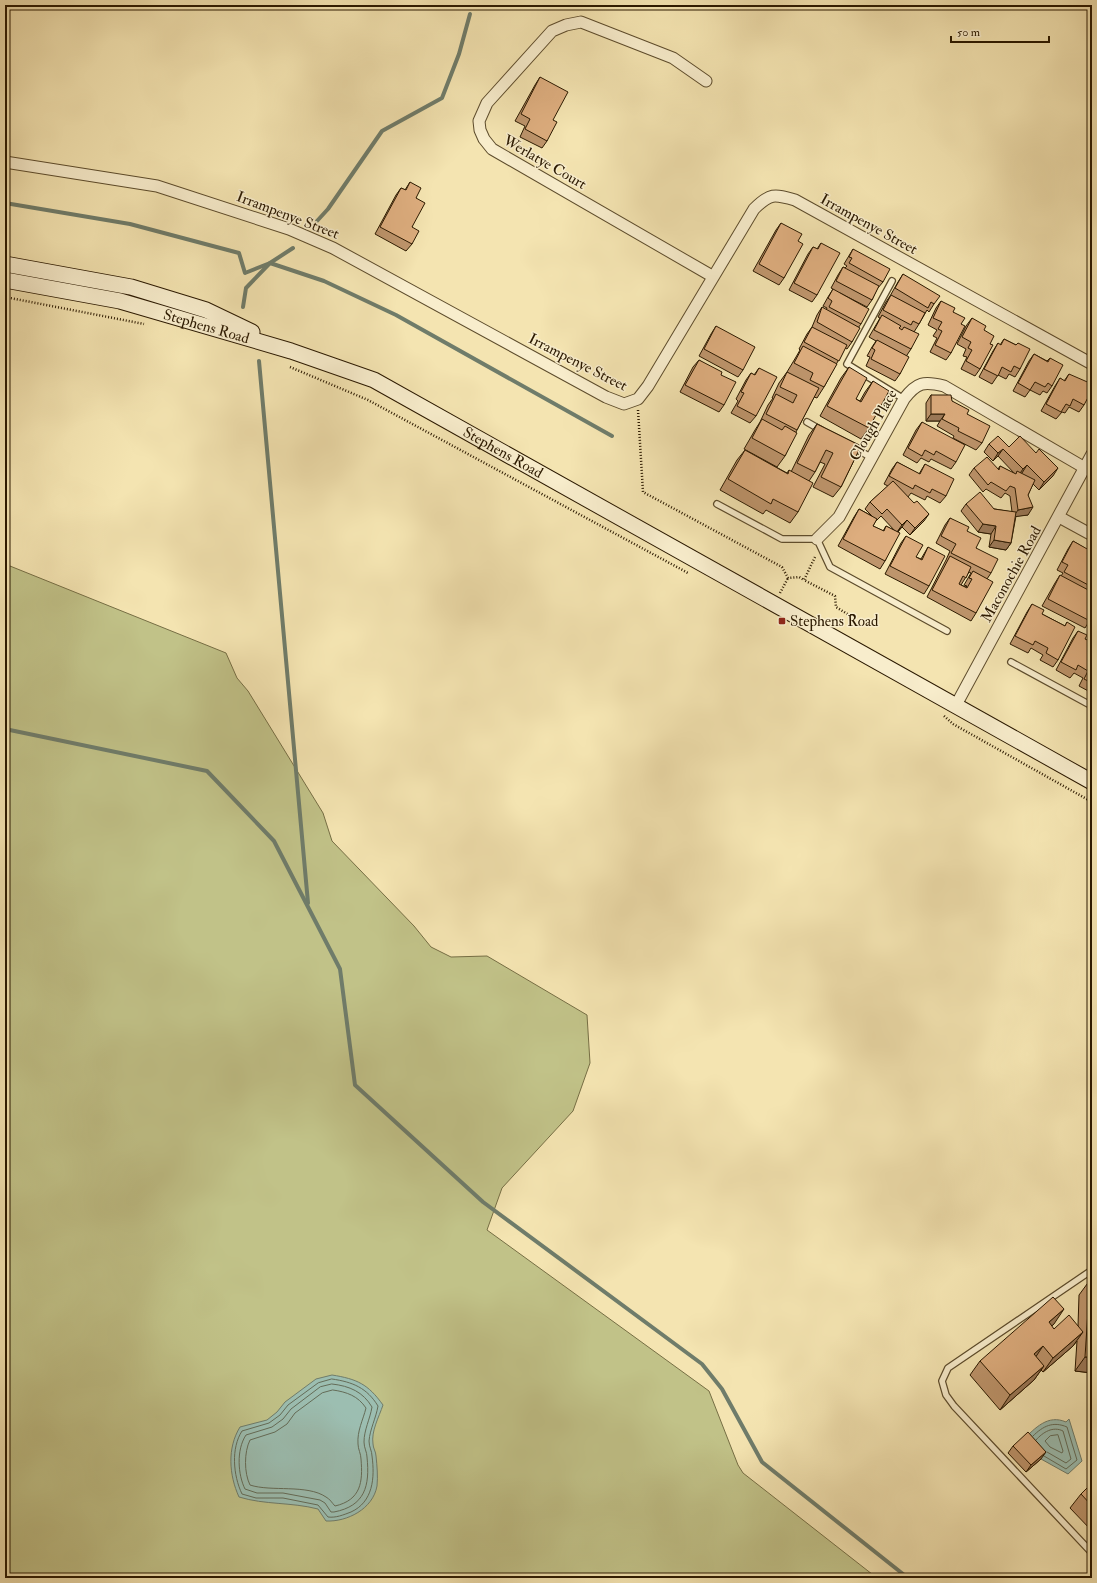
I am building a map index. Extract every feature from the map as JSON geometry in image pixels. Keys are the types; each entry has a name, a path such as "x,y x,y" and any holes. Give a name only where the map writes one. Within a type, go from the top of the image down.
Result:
{"street":[{"name":"Werlatye Court","path":"706,81 673,58 581,22 566,25 552,31 487,102 479,121 480,130 484,139 492,149 712,276"},
{"name":"Irrampenye Street","path":"5,162 157,186 289,229 333,248 606,397 624,404 638,399 648,386 712,276 754,210 765,198 776,195 795,200 1092,364"},
{"path":"5,264 138,289 206,310 291,350"},
{"name":"Stephens Road","path":"5,280 120,301 291,350 374,380 955,707 1092,782"},
{"name":"Clough Place","path":"817,539 839,517 904,399 913,388 920,384 931,383 944,386 1085,468"},
{"name":"Maconochie Road","path":"955,707 1092,454"},
{"path":"1059,517 1092,534"}],"lane":[{"path":"892,281 847,364 904,399"},
{"path":"807,422 826,433"},
{"path":"846,444 872,458"},
{"path":"717,504 782,539 817,539 830,567 947,631"},
{"path":"1011,662 1092,706"},
{"path":"1092,1270 948,1368 942,1381 946,1395 954,1406 1092,1553"}],"path":[{"path":"5,297 148,325"},
{"path":"284,364 368,400 689,574"},
{"path":"638,399 643,492 782,567 788,578 799,577 834,596 836,607 849,615"},
{"path":"804,580 816,557 824,555"},
{"path":"938,711 953,724 1092,802"}],"green space":[{"path":"5,564 226,653 237,678 248,691 323,813 332,841 414,926 431,947 451,957 487,956 587,1015 590,1063 573,1111 502,1188 487,1230 709,1391 738,1465 743,1473 877,1578 5,1578"}],"water":[{"path":"332,1375 348,1378 367,1387 383,1405 373,1434 373,1446 377,1463 377,1486 375,1494 370,1501 365,1507 350,1516 334,1521 326,1521 318,1509 298,1505 249,1500 239,1497 231,1471 231,1453 240,1427 267,1420 277,1412 285,1402 316,1379"},
{"path":"1069,1419 1082,1461 1068,1474 1041,1459 1023,1440 1037,1427 1048,1421 1059,1420 1066,1422"}],"building":[{"path":"540,77 568,92 553,120 557,122 547,141 525,129 530,119 521,114"},
{"path":"410,182 421,188 416,198 425,203 412,227 419,231 412,244 380,227 401,188 406,190"},
{"path":"781,223 802,234 798,241 803,244 784,278 759,264"},
{"path":"821,243 840,253 817,295 794,283 813,247 818,249"},
{"path":"853,249 890,269 883,282 849,263 852,258 849,257"},
{"path":"843,267 879,286 872,300 836,281"},
{"path":"903,274 940,296 934,304 931,302 928,308 895,288"},
{"path":"833,289 869,309 861,324 829,307 832,301 828,298"},
{"path":"891,295 925,313 919,324 913,321 911,325 883,310"},
{"path":"941,301 955,308 953,312 965,318 961,324 965,326 951,353 935,345 942,331 938,329 942,322 933,318"},
{"path":"822,307 860,328 852,342 817,322"},
{"path":"882,315 901,326 899,328 902,330 904,327 919,334 911,349 874,330"},
{"path":"972,318 986,326 984,330 994,336 990,344 993,345 980,369 966,361 972,350 968,348 971,342 962,337"},
{"path":"716,326 755,347 743,370 704,349"},
{"path":"812,327 847,345 839,361 804,342"},
{"path":"1004,339 1016,345 1018,343 1030,349 1020,369 1014,366 1011,372 1002,367 998,376 984,369 998,343 1001,345"},
{"path":"877,340 909,357 900,374 871,359 875,350 872,348"},
{"path":"803,346 837,364 824,387 810,380 813,373 794,363"},
{"path":"1034,354 1048,362 1050,358 1063,365 1052,386 1048,383 1045,387 1035,382 1030,390 1018,383"},
{"path":"699,360 722,372 721,375 736,382 724,405 685,385"},
{"path":"849,367 867,378 856,399 861,402 873,381 889,391 869,428 827,406"},
{"path":"759,368 777,377 756,416 737,406 744,393 741,392 751,373 755,375"},
{"path":"787,372 819,388 797,430 766,414 776,394 793,403 797,395 780,387"},
{"path":"1069,374 1092,384 1092,390 1084,405 1073,399 1070,406 1066,404 1061,412 1046,404 1060,378 1065,381"},
{"path":"931,395 951,395 952,401 969,410 967,414 990,426 982,443 958,431 959,428 942,419 945,414 931,414"},
{"path":"762,419 782,430 785,426 797,433 785,456 752,438"},
{"path":"922,422 965,445 956,462 936,451 934,455 925,450 922,456 908,448"},
{"path":"817,424 861,446 841,487 821,477 833,453 826,450 815,472 797,463"},
{"path":"998,436 1009,447 1020,436 1036,453 1039,449 1058,468 1044,482 1027,465 1023,469 1003,449 998,453 989,444"},
{"path":"745,450 788,474 789,470 813,483 798,512 773,499 771,504 728,479"},
{"path":"987,457 999,470 1000,466 1016,474 1017,471 1035,480 1028,495 1033,507 1018,510 1015,488 1010,486 1006,491 991,482 988,485 974,468"},
{"path":"897,462 920,474 925,464 954,479 946,496 932,489 930,493 915,485 913,489 889,476"},
{"path":"893,481 914,503 917,501 929,514 915,528 907,520 902,525 887,509 882,514 870,502"},
{"path":"980,492 994,509 1016,512 1011,543 994,540 996,526 983,524 966,504"},
{"path":"859,509 877,519 873,526 884,531 886,526 900,533 885,561 843,539"},
{"path":"950,518 969,527 967,531 981,538 976,548 998,559 991,573 951,553 956,544 941,536"},
{"path":"906,536 923,545 916,557 922,560 928,547 945,556 929,586 890,566"},
{"path":"1073,541 1089,550 1092,545 1092,587 1064,572 1068,565 1062,562"},
{"path":"950,556 971,567 966,578 963,576 959,584 967,588 972,579 969,578 973,571 993,582 976,613 932,590"},
{"path":"1060,575 1092,592 1092,617 1090,621 1048,599"},
{"path":"1032,604 1044,610 1042,614 1065,626 1067,622 1075,627 1058,660 1046,653 1048,648 1035,641 1033,645 1015,636"},
{"path":"1078,631 1087,635 1085,639 1092,642 1092,683 1084,679 1088,671 1078,665 1076,670 1061,662"},
{"path":"1090,1280 1092,1281 1092,1357 1085,1357"},
{"path":"1053,1297 1064,1309 1049,1322 1054,1329 1069,1315 1083,1332 1053,1358 1043,1346 1034,1354 1044,1366 1010,1395 980,1361"},
{"path":"1028,1432 1046,1452 1031,1465 1013,1446"},
{"path":"1092,1483 1092,1506 1081,1494"}],"waterway":[{"path":"317,221 328,209 382,131 442,98 459,54 470,14"},
{"path":"5,203 130,224 239,253 245,273 270,263 324,281 396,315 612,436"},
{"path":"243,307 246,288 270,263 293,248"},
{"path":"259,361 308,903"},
{"path":"5,729 207,771 274,841 340,969 355,1085 483,1202 702,1364 722,1389 762,1462 908,1578"}],"place":[{"name":"Stephens Road","path":"782,621"}]}
